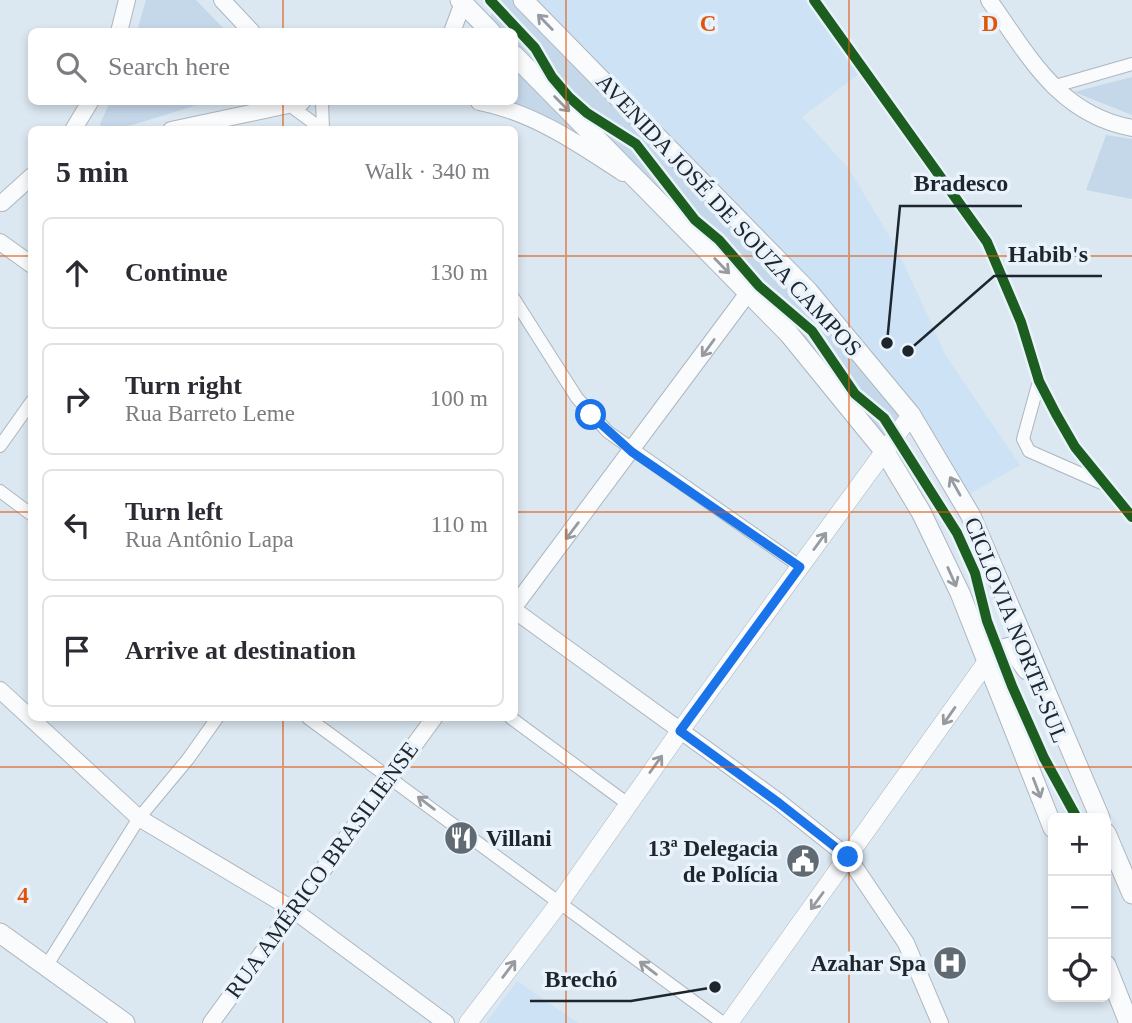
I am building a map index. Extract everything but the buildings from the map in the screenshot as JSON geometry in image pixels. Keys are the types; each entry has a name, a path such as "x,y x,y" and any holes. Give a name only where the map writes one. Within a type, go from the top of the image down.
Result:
{"main road":[{"name":"AVENIDA JOSÉ DE SOUZA CAMPOS","path":"523,0 807,291 911,415 971,516 1098,813"},
{"path":"462,1 487,28"},
{"name":"AVENIDA JOSÉ DE SOUZA CAMPOS","path":"518,59 789,334 885,452 926,522 988,660 1048,815"},
{"path":"468,1023 560,902 680,731 911,415"},
{"path":"729,1023 988,660 1005,646 1017,651 1069,744"},
{"path":"1111,845 1132,894"},
{"path":"0,933 125,1023"},
{"path":"1111,977 1130,1022"}],"street":[{"path":"120,28 127,0"},
{"path":"222,0 248,28"},
{"path":"814,0 987,242 1021,322 1039,381 1075,447 1132,517"},
{"path":"989,0 1052,87 1078,108 1117,125 1132,128"},
{"path":"453,28 462,1"},
{"path":"1052,87 1132,64"},
{"path":"246,113 258,105"},
{"path":"189,126 285,105"},
{"path":"297,105 320,126"},
{"path":"322,105 323,126"},
{"path":"490,105 527,116 575,141 646,188"},
{"path":"76,126 88,106"},
{"path":"88,106 89,126"},
{"path":"1,203 28,179"},
{"path":"1,203 28,190"},
{"path":"0,242 28,262"},
{"path":"518,604 748,293"},
{"path":"518,305 578,398 608,432 632,452 800,567"},
{"path":"1039,381 1023,439 1029,451 1107,485"},
{"path":"0,446 28,407"},
{"path":"0,491 28,512"},
{"path":"518,612 779,803 848,857 906,943 940,1023"},
{"path":"0,690 28,716"},
{"path":"34,721 139,818 292,909 446,1023"},
{"path":"47,965 139,818 188,759 215,721"},
{"path":"312,721 723,1023"},
{"name":"RUA AMÉRICO BRASILIENSE","path":"211,1023 432,721"},
{"path":"515,721 628,804"}],"shaded area":[{"path":"146,0 196,0 223,28 138,28"},
{"path":"500,0 514,0 809,302 904,416 885,441 518,51 518,28 494,28 487,22"},
{"path":"537,0 810,0 864,70 802,117 849,169 898,251 946,356 1020,465 968,495 814,286"},
{"path":"518,69 578,126 572,134 501,105 518,105"},
{"path":"1132,77 1132,115 1074,92"},
{"path":"109,105 197,105 129,126 100,124"},
{"path":"1106,135 1132,139 1132,199 1086,190"},
{"path":"517,981 578,1023 486,1023"}],"cycle path":[{"name":"CICLOVIA NORTE-SUL","path":"490,0 516,28"},
{"path":"814,0 987,242 1021,322 1039,381 1056,414 1075,447 1132,517"},
{"name":"CICLOVIA NORTE-SUL","path":"518,30 535,48 552,77 569,97 587,113 636,144 695,220 719,240 759,286 812,331 855,394 884,418 957,533 975,573 987,621 1012,686 1044,758 1074,813"}],"place":[{"name":"Bradesco","path":"887,343"},
{"name":"Habib's","path":"908,351"},
{"name":"Villani","path":"461,838"},
{"name":"13ª Delegacia de Polícia","path":"803,861"},
{"name":"Azahar Spa","path":"950,963"},
{"name":"Brechó","path":"715,987"}],"route":[{"path":"591,415 632,452 800,567 680,731 848,857"}]}
